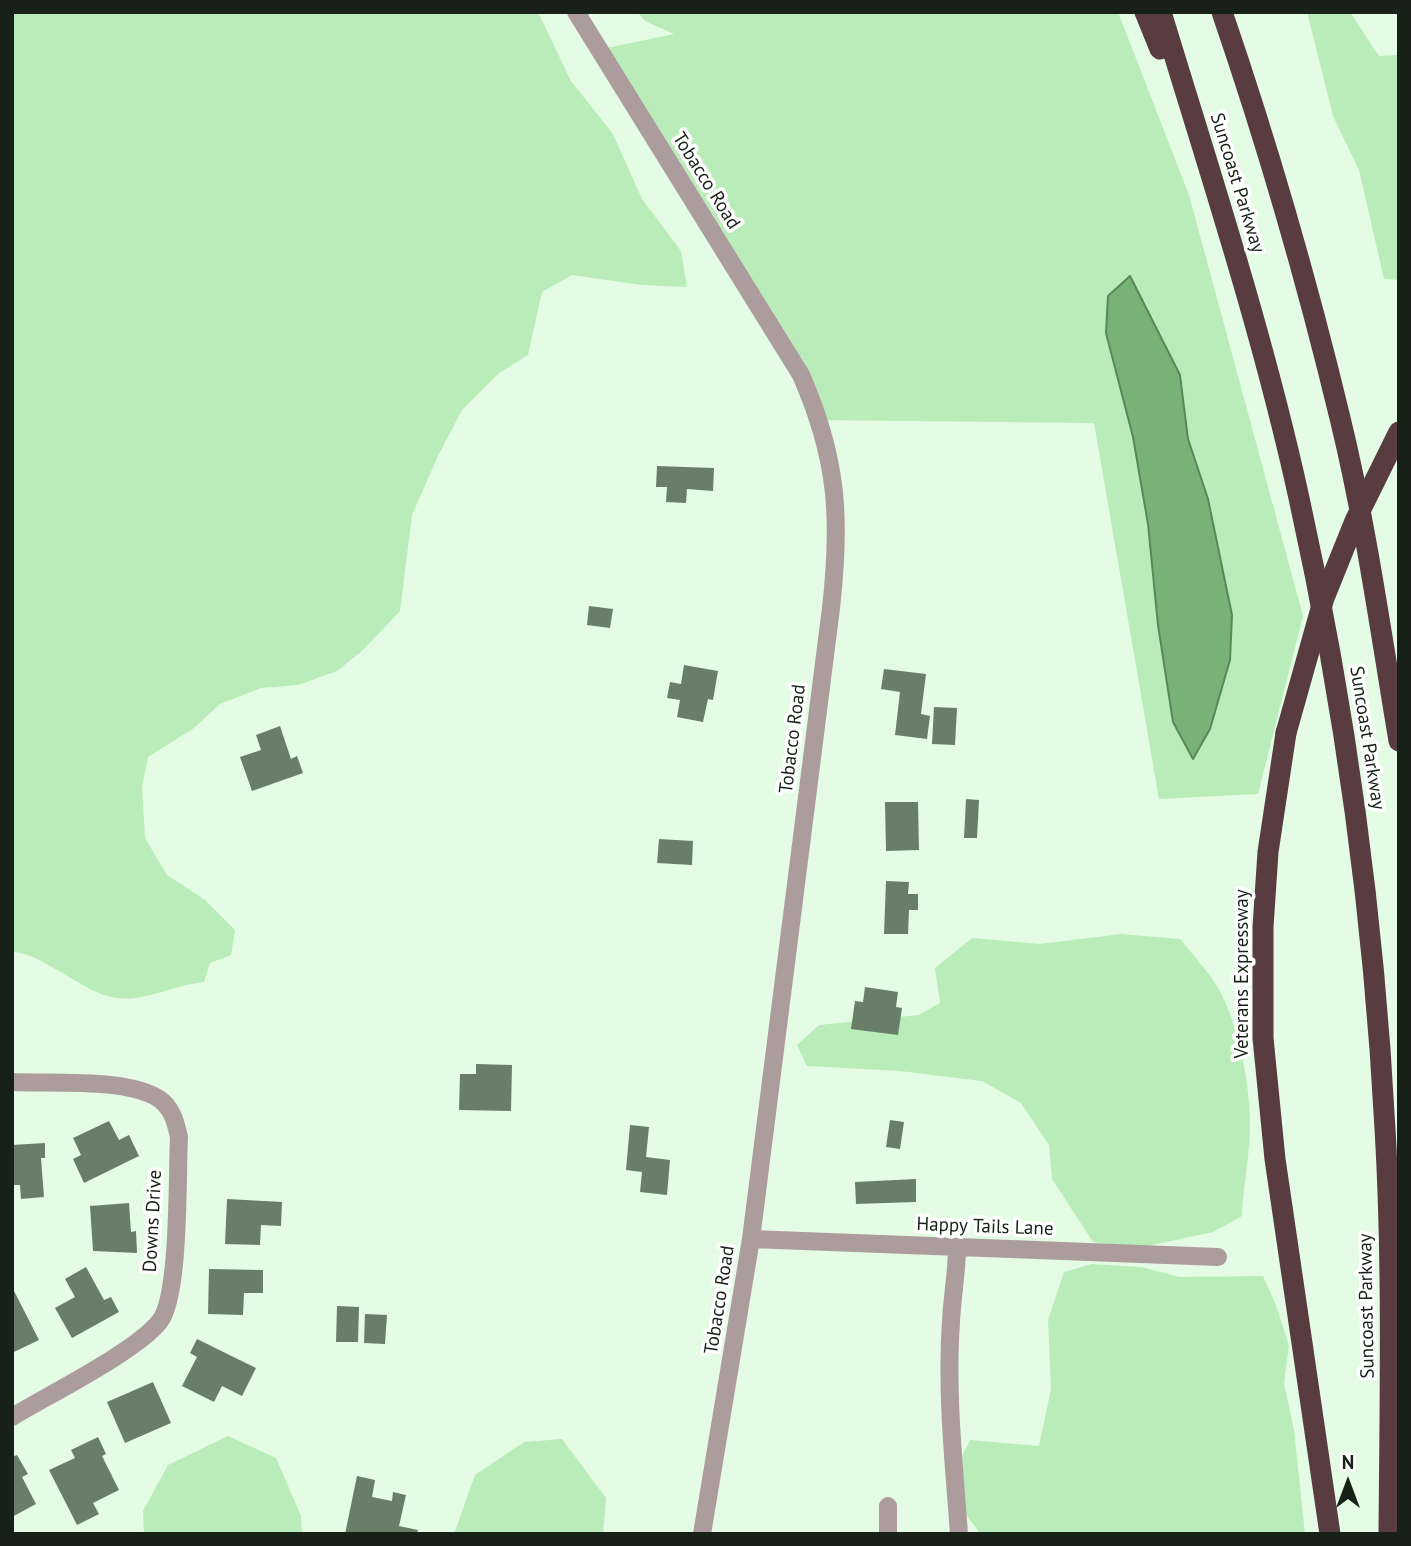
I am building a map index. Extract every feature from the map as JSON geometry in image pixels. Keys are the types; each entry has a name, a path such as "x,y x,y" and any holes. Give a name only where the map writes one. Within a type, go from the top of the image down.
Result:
{"highway":[{"path":"1145,12 1208,164"},
{"name":"Suncoast Parkway","path":"1161,12 1266,365 1298,494 1334,674 1353,793 1368,902 1385,1130 1391,1339 1389,1534"},
{"name":"Suncoast Parkway","path":"1222,12 1255,108 1296,249 1341,421 1399,741"},
{"path":"1233,12 1255,108"},
{"name":"Veterans Expressway","path":"1330,1534 1275,1159 1263,1038 1263,927 1268,852 1286,733 1324,598 1355,521 1399,432"}],"street":[{"name":"Tobacco Road","path":"576,12 802,375 820,424 835,481 837,558 751,1239 702,1534"},
{"name":"Downs Drive","path":"12,1082 131,1087 163,1101 174,1118 179,1137 170,1295 161,1320 140,1341 12,1417"},
{"name":"Happy Tails Lane","path":"751,1239 1218,1256"},
{"path":"957,1247 957,1286 951,1320 950,1415 959,1534"},
{"path":"888,1506 888,1534"}],"shaded area":[{"path":"12,12 538,12 571,81 613,134 642,199 681,251 687,287 641,285 572,275 542,292 528,355 499,373 462,410 438,456 412,515 400,611 363,650 337,671 298,685 261,688 220,704 194,728 148,757 142,788 145,838 167,875 205,900 235,930 231,955 210,963 204,982 142,997 117,998 104,995 33,957 12,952"},
{"path":"637,12 1118,12 1189,195 1303,616 1258,794 1159,799 1094,423 811,420 788,361 602,49 674,34 645,21"},
{"path":"1307,12 1350,12 1379,56 1399,55 1399,280 1384,279 1359,170 1333,116"},
{"path":"1130,276 1180,375 1188,439 1208,499 1232,615 1230,660 1210,729 1193,759 1173,722 1158,625 1148,524 1133,437 1106,333 1108,296"},
{"path":"1121,934 1180,939 1223,996 1238,1038 1247,1084 1250,1127 1242,1216 1213,1232 1138,1248 1093,1242 1052,1179 1049,1145 1021,1103 982,1081 900,1071 807,1066 797,1045 819,1025 919,1015 940,1003 935,968 972,938 1040,944"},
{"path":"1092,1264 1142,1267 1179,1277 1263,1276 1289,1346 1284,1383 1294,1430 1305,1534 981,1534 966,1515 957,1467 970,1440 1039,1446 1051,1389 1048,1320 1064,1272"},
{"path":"228,1436 276,1458 301,1516 302,1534 144,1534 143,1511 168,1465"},
{"path":"562,1439 606,1498 603,1534 454,1534 475,1475 524,1442"}],"building":[{"path":"657,466 714,468 713,491 687,489 686,503 666,502 667,487 656,487"},
{"path":"589,606 613,609 610,628 587,625"},
{"path":"684,665 718,671 713,700 708,699 703,722 677,717 680,700 667,698 670,682 681,684"},
{"path":"884,669 926,674 921,714 930,716 927,739 895,735 900,692 881,689"},
{"path":"934,707 957,708 955,745 932,744"},
{"path":"280,726 291,759 297,756 303,773 252,791 240,757 261,750 256,735"},
{"path":"966,799 979,800 977,838 964,838"},
{"path":"885,802 918,802 919,850 886,851"},
{"path":"659,839 693,841 692,865 657,863"},
{"path":"886,881 909,882 908,894 918,894 918,910 909,910 908,934 884,934"},
{"path":"865,987 898,992 896,1007 902,1008 898,1035 851,1029 855,1001 863,1002"},
{"path":"476,1064 512,1065 511,1111 459,1110 460,1074 476,1074"},
{"path":"890,1120 904,1122 900,1149 886,1147"},
{"path":"109,1121 119,1140 129,1135 139,1156 84,1183 73,1159 81,1155 73,1138"},
{"path":"630,1125 649,1127 646,1157 670,1160 667,1195 640,1192 642,1172 626,1170"},
{"path":"45,1143 45,1158 41,1158 44,1197 21,1199 20,1185 12,1185 12,1145"},
{"path":"916,1179 916,1202 856,1204 855,1182"},
{"path":"227,1199 282,1202 281,1226 261,1225 260,1245 225,1244"},
{"path":"129,1203 131,1232 136,1231 137,1253 93,1251 90,1206"},
{"path":"86,1267 104,1300 111,1297 119,1312 72,1338 55,1308 75,1297 65,1279"},
{"path":"209,1269 263,1270 263,1293 244,1293 243,1315 208,1314"},
{"path":"12,1287 39,1340 12,1353"},
{"path":"337,1306 359,1307 358,1342 336,1342"},
{"path":"365,1314 387,1315 385,1344 364,1343"},
{"path":"197,1339 256,1368 242,1396 222,1386 214,1402 182,1386 197,1357 190,1353"},
{"path":"153,1382 171,1423 125,1443 107,1402"},
{"path":"98,1437 106,1454 102,1456 119,1490 93,1503 99,1514 77,1525 49,1470 75,1458 71,1450"},
{"path":"17,1455 28,1474 22,1477 36,1504 12,1517 12,1457"},
{"path":"357,1476 375,1480 372,1497 392,1501 393,1492 406,1495 399,1526 418,1530 417,1534 345,1534"}]}
